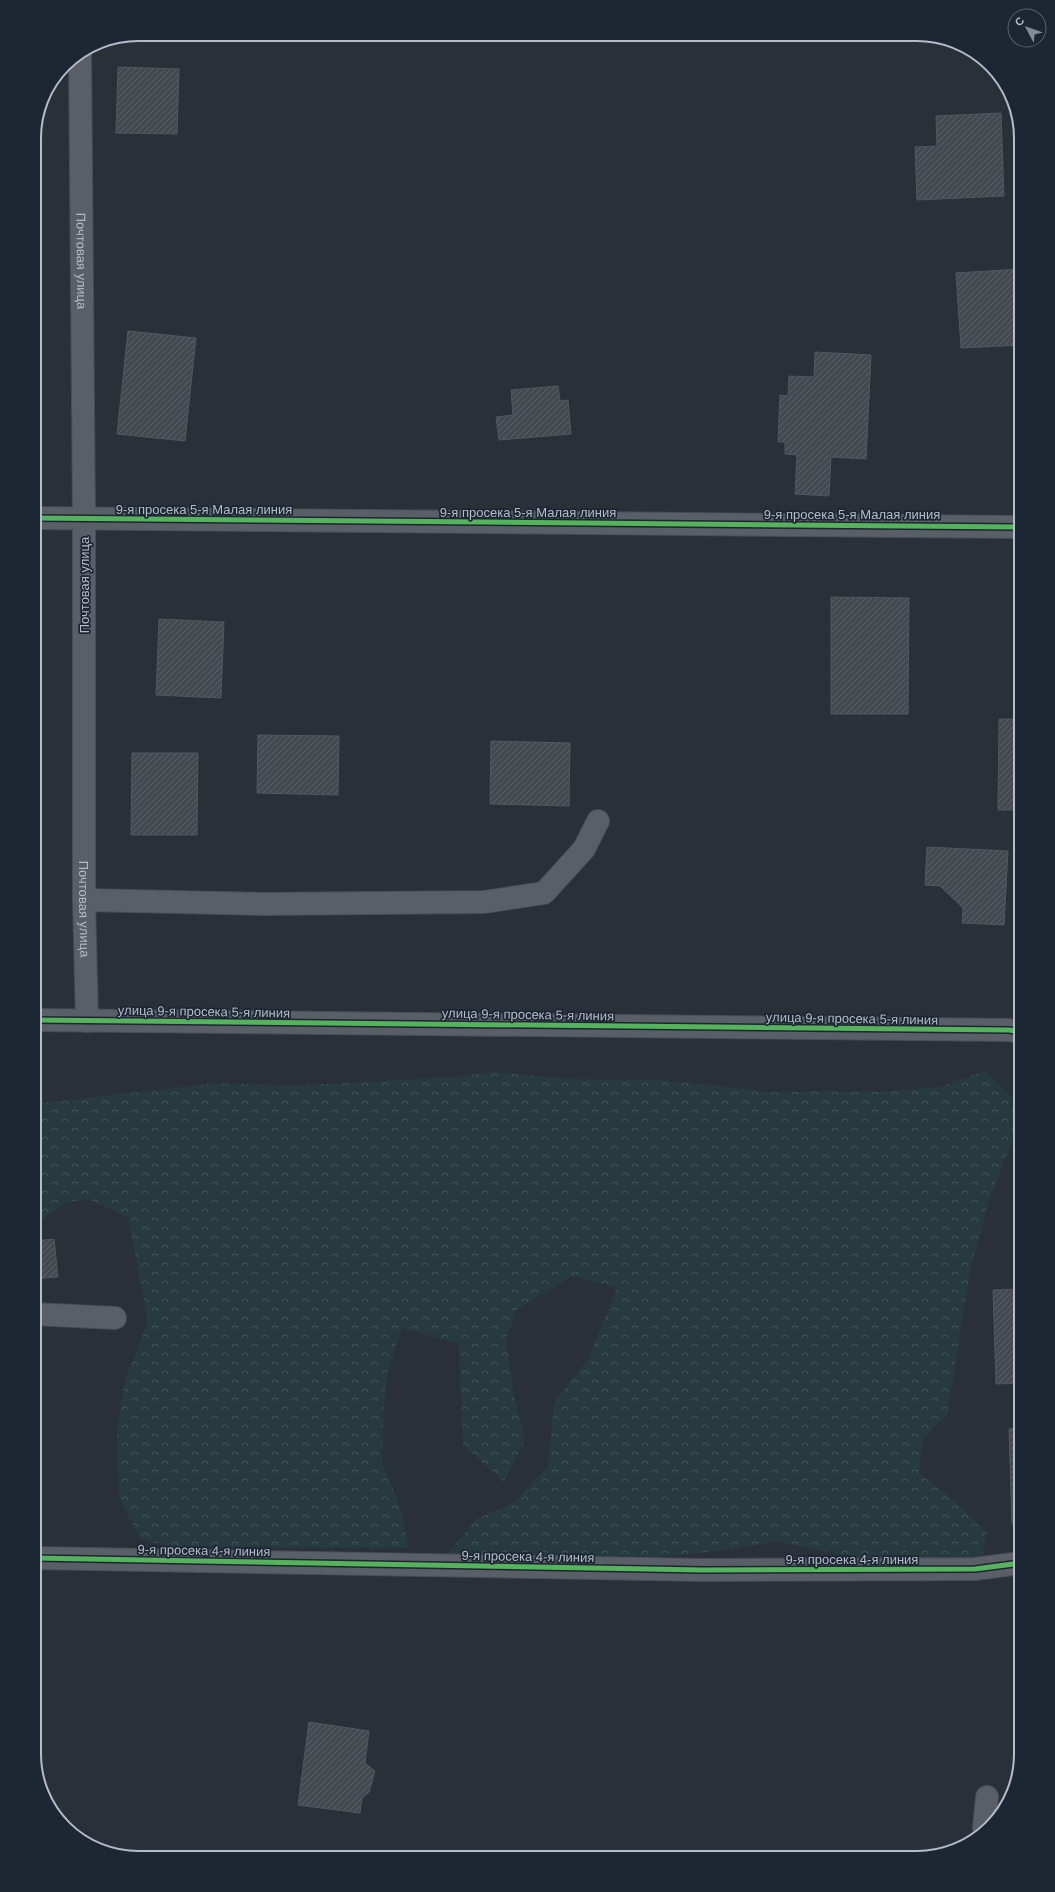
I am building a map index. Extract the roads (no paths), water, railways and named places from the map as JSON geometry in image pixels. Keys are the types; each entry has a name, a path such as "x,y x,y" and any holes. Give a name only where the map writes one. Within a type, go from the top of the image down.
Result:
{"street":[{"name":"Почтовая улица","path":"80,60 84,519 84,900 87,1021"},
{"name":"9-я просека 5-я Малая линия","path":"41,518 1014,527"},
{"path":"84,900 265,904 484,902 544,892 584,849 598,821"},
{"name":"улица 9-я просека 5-я линия","path":"41,1020 1014,1031"},
{"path":"41,1314 115,1318"},
{"name":"9-я просека 4-я линия","path":"41,1558 702,1570 975,1569 1014,1564"},
{"path":"984,1824 987,1797"}]}
